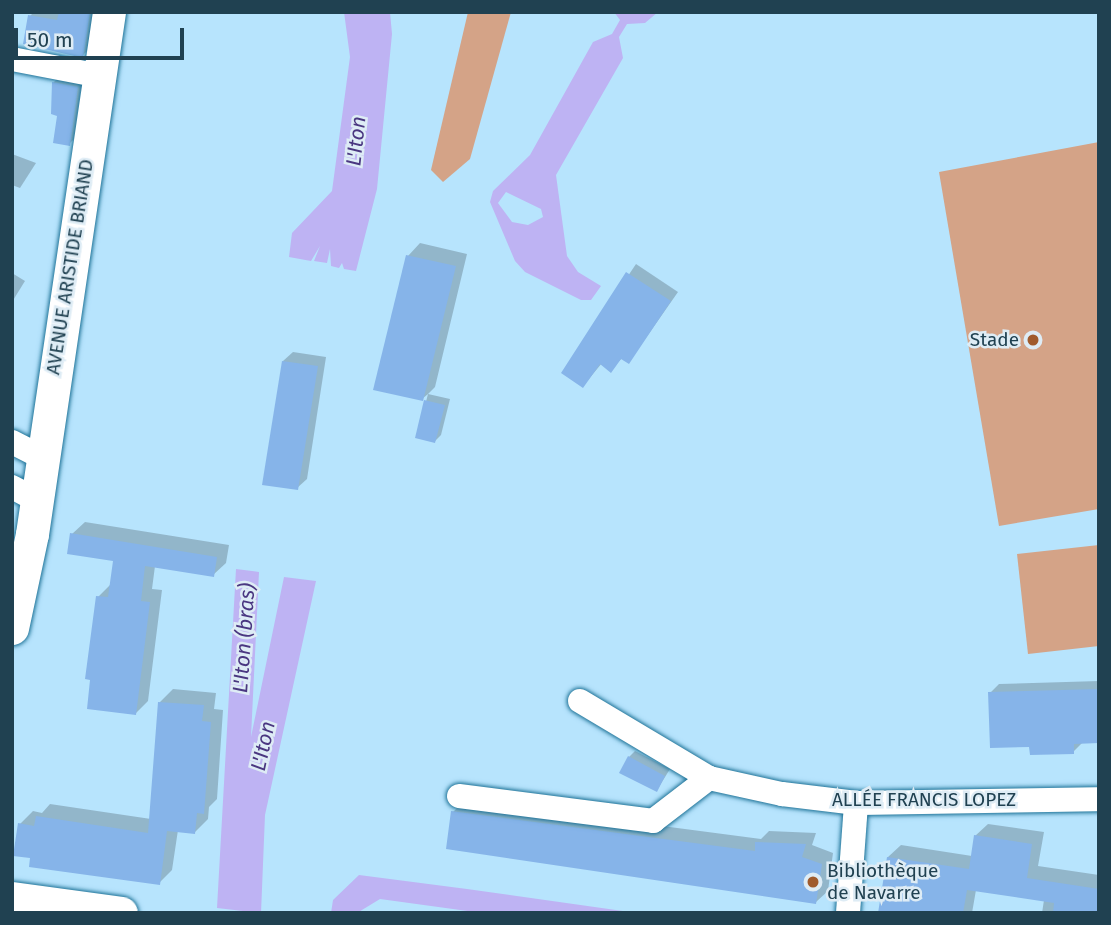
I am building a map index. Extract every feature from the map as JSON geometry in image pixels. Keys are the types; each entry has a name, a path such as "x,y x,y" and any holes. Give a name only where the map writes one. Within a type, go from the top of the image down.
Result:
{"main road":[{"name":"AVENUE ARISTIDE BRIAND","path":"12,628 24,493 42,457 110,12"},
{"path":"12,898 121,913"}],"street":[{"path":"12,59 100,76"},
{"path":"12,442 42,457"},
{"name":"ALLÉE FRANCIS LOPEZ","path":"580,701 709,778 856,803 1099,799"},
{"path":"459,796 653,821 709,778"},
{"path":"848,913 856,803"}],"shaded area":[{"path":"468,12 511,12 470,159 443,182 431,170"},
{"name":"Stade","path":"1099,142 1099,509 999,526 939,172"},
{"path":"1099,545 1099,646 1028,654 1017,554"}],"water":[{"name":"L'Iton","path":"344,12 390,12 392,34 377,189 356,271 344,269 342,263 339,268 331,266 330,249 327,263 314,261 320,246 311,261 289,257 292,233 332,191 350,57"},
{"path":"614,12 658,12 645,23 627,24 619,37 623,58 556,175 567,256 578,272 601,286 591,300 581,300 525,272 515,261 490,202 493,191 530,155 593,42 612,34 620,20","holes":["506,192 541,209 543,217 528,225 512,222 498,203"]},
{"path":"236,569 259,572 251,737 284,577 316,581 265,815 261,913 217,908"},
{"path":"359,875 637,913 482,913 380,899 357,913 331,913 333,900"}],"building":[{"path":"59,12 90,12 83,58 23,44 28,15 57,20"},
{"path":"52,82 78,87 70,146 53,143 57,116 51,114"},
{"path":"406,255 456,266 423,401 373,390"},
{"path":"626,272 671,301 629,364 621,359 611,373 600,364 583,388 561,373"},
{"path":"282,361 318,366 298,490 262,485"},
{"path":"424,400 445,405 435,443 415,438"},
{"path":"70,533 217,557 214,577 145,566 141,601 150,602 136,715 87,709 90,680 85,679 96,596 108,597 113,561 67,554"},
{"path":"1099,689 1099,743 1074,744 1074,754 1030,755 1029,747 990,748 988,692"},
{"path":"158,702 204,705 202,721 211,722 204,814 197,813 195,834 167,831 160,885 29,867 30,858 13,856 18,823 34,826 36,816 148,833"},
{"path":"628,756 665,776 657,792 619,773"},
{"path":"451,811 755,851 755,842 806,844 802,857 822,864 816,904 446,849"},
{"path":"974,835 1032,844 1027,878 1099,889 1099,913 1053,913 1054,903 967,890 963,913 878,913 887,857 969,869"}],"place":[{"name":"Stade","path":"1033,340"},
{"name":"Bibliothèque de Navarre","path":"813,882"}],"water label":[{"name":"L'Iton (bras)","path":"244,638"}]}
